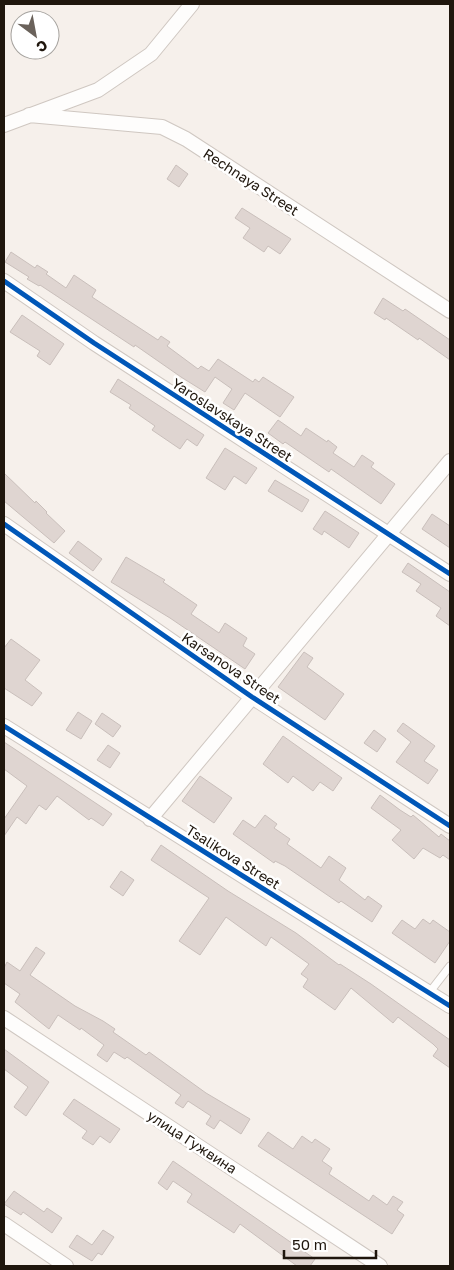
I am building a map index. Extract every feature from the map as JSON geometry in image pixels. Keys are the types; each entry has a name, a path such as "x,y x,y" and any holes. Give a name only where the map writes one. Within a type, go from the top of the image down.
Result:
{"street":[{"path":"4,125 98,90 151,54 192,4"},
{"name":"Rechnaya Street","path":"29,115 162,127 186,139 450,311"},
{"name":"Yaroslavskaya Street","path":"4,281 94,343 450,574"},
{"path":"150,819 390,536 450,461"},
{"name":"Karsanova Street","path":"4,524 252,697 450,826"},
{"name":"Tsalikova Street","path":"4,726 450,1006"},
{"name":"улица Гужвина","path":"4,1018 380,1266"},
{"path":"4,1224 66,1266"}],"lane":[{"path":"429,992 450,966"}],"building":[{"path":"176,165 188,174 179,187 167,179"},
{"path":"242,208 291,239 280,254 268,246 264,252 243,238 250,228 235,218"},
{"path":"11,252 35,268 37,265 48,272 46,274 66,288 74,275 96,290 92,297 158,340 161,336 170,342 167,346 198,369 201,366 209,371 218,359 253,382 255,379 259,382 263,377 294,397 280,417 245,393 234,410 223,403 232,389 215,377 205,392 135,345 134,347 40,285 27,279 29,277 5,262"},
{"path":"383,298 403,311 405,309 450,340 450,360 419,338 418,340 386,318 385,320 374,313"},
{"path":"22,315 64,344 50,365 37,356 40,351 10,332"},
{"path":"118,379 204,435 197,446 187,439 180,449 152,430 155,426 129,408 131,405 110,392"},
{"path":"278,420 301,436 306,428 327,442 328,440 337,447 333,453 354,467 362,455 374,463 371,467 395,484 381,504 331,469 329,472 285,442 283,444 268,433"},
{"path":"225,448 257,468 246,484 234,476 225,490 206,478"},
{"path":"4,473 35,503 36,501 65,531 54,543 4,501"},
{"path":"275,480 309,500 302,512 268,491"},
{"path":"325,511 359,533 349,548 324,531 322,535 313,529"},
{"path":"432,514 450,526 450,548 422,529"},
{"path":"78,541 102,559 93,571 69,553"},
{"path":"126,557 165,580 163,582 197,605 191,614 219,633 225,623 247,638 243,646 255,654 245,669 170,618 111,582"},
{"path":"408,563 450,592 450,626 436,616 441,608 416,591 421,584 402,572"},
{"path":"11,639 40,660 25,680 42,693 32,706 4,688 4,648"},
{"path":"304,652 313,658 307,667 344,694 325,720 278,687"},
{"path":"78,712 92,721 81,739 66,730"},
{"path":"102,713 121,726 113,737 95,724"},
{"path":"403,723 435,746 424,761 438,770 428,784 396,762 411,742 397,731"},
{"path":"374,730 386,739 377,752 364,743"},
{"path":"283,736 342,778 333,791 320,782 313,791 293,776 288,783 263,764"},
{"path":"4,742 112,814 103,826 91,818 89,820 57,796 46,810 39,805 26,824 17,817 4,836 4,819 27,786 4,769"},
{"path":"108,745 120,753 110,768 97,760"},
{"path":"200,776 232,798 214,823 182,801"},
{"path":"380,795 411,817 413,815 439,837 441,834 450,841 450,860 443,855 440,858 423,848 414,859 392,840 401,830 371,808"},
{"path":"265,815 277,824 274,828 290,839 287,844 321,868 329,856 346,868 339,880 365,900 368,896 382,906 372,922 341,901 339,903 285,866 275,861 274,863 233,834 243,820 255,828"},
{"path":"161,845 228,891 296,933 339,965 371,984 450,1040 450,1068 433,1056 438,1049 433,1044 398,1017 393,1023 351,988 335,1010 303,987 308,979 301,974 309,964 271,937 266,946 226,917 200,955 179,941 209,898 151,860"},
{"path":"121,871 134,880 123,896 110,887"},
{"path":"423,919 430,924 433,920 450,932 450,941 435,963 392,933 402,920 415,929"},
{"path":"36,947 45,953 30,975 75,1006 115,1029 113,1032 146,1055 149,1052 206,1093 250,1119 241,1134 220,1120 214,1129 206,1124 211,1116 188,1101 183,1108 175,1103 181,1095 127,1057 125,1059 114,1052 107,1062 97,1055 104,1045 81,1028 80,1030 58,1015 49,1029 15,1002 20,994 4,983 4,968 7,962 20,971"},
{"path":"4,1049 49,1082 26,1116 14,1107 28,1087 4,1069"},
{"path":"74,1099 120,1129 110,1143 100,1136 93,1145 82,1138 87,1131 63,1114"},
{"path":"268,1132 293,1149 302,1136 312,1143 315,1139 330,1149 322,1161 332,1168 329,1174 369,1201 373,1195 387,1205 393,1196 403,1202 397,1210 404,1215 392,1234 258,1146"},
{"path":"173,1161 315,1259 310,1266 297,1266 240,1224 234,1233 187,1202 192,1194 173,1181 167,1190 158,1183"},
{"path":"14,1191 44,1212 47,1208 62,1218 52,1233 23,1212 21,1215 4,1204"},
{"path":"103,1230 114,1237 102,1255 98,1253 92,1261 69,1247 77,1235 92,1245"}],"cycle path":[{"path":"4,281 94,343 450,574"},
{"path":"4,524 252,697 450,826"},
{"path":"4,726 450,1006"}]}
